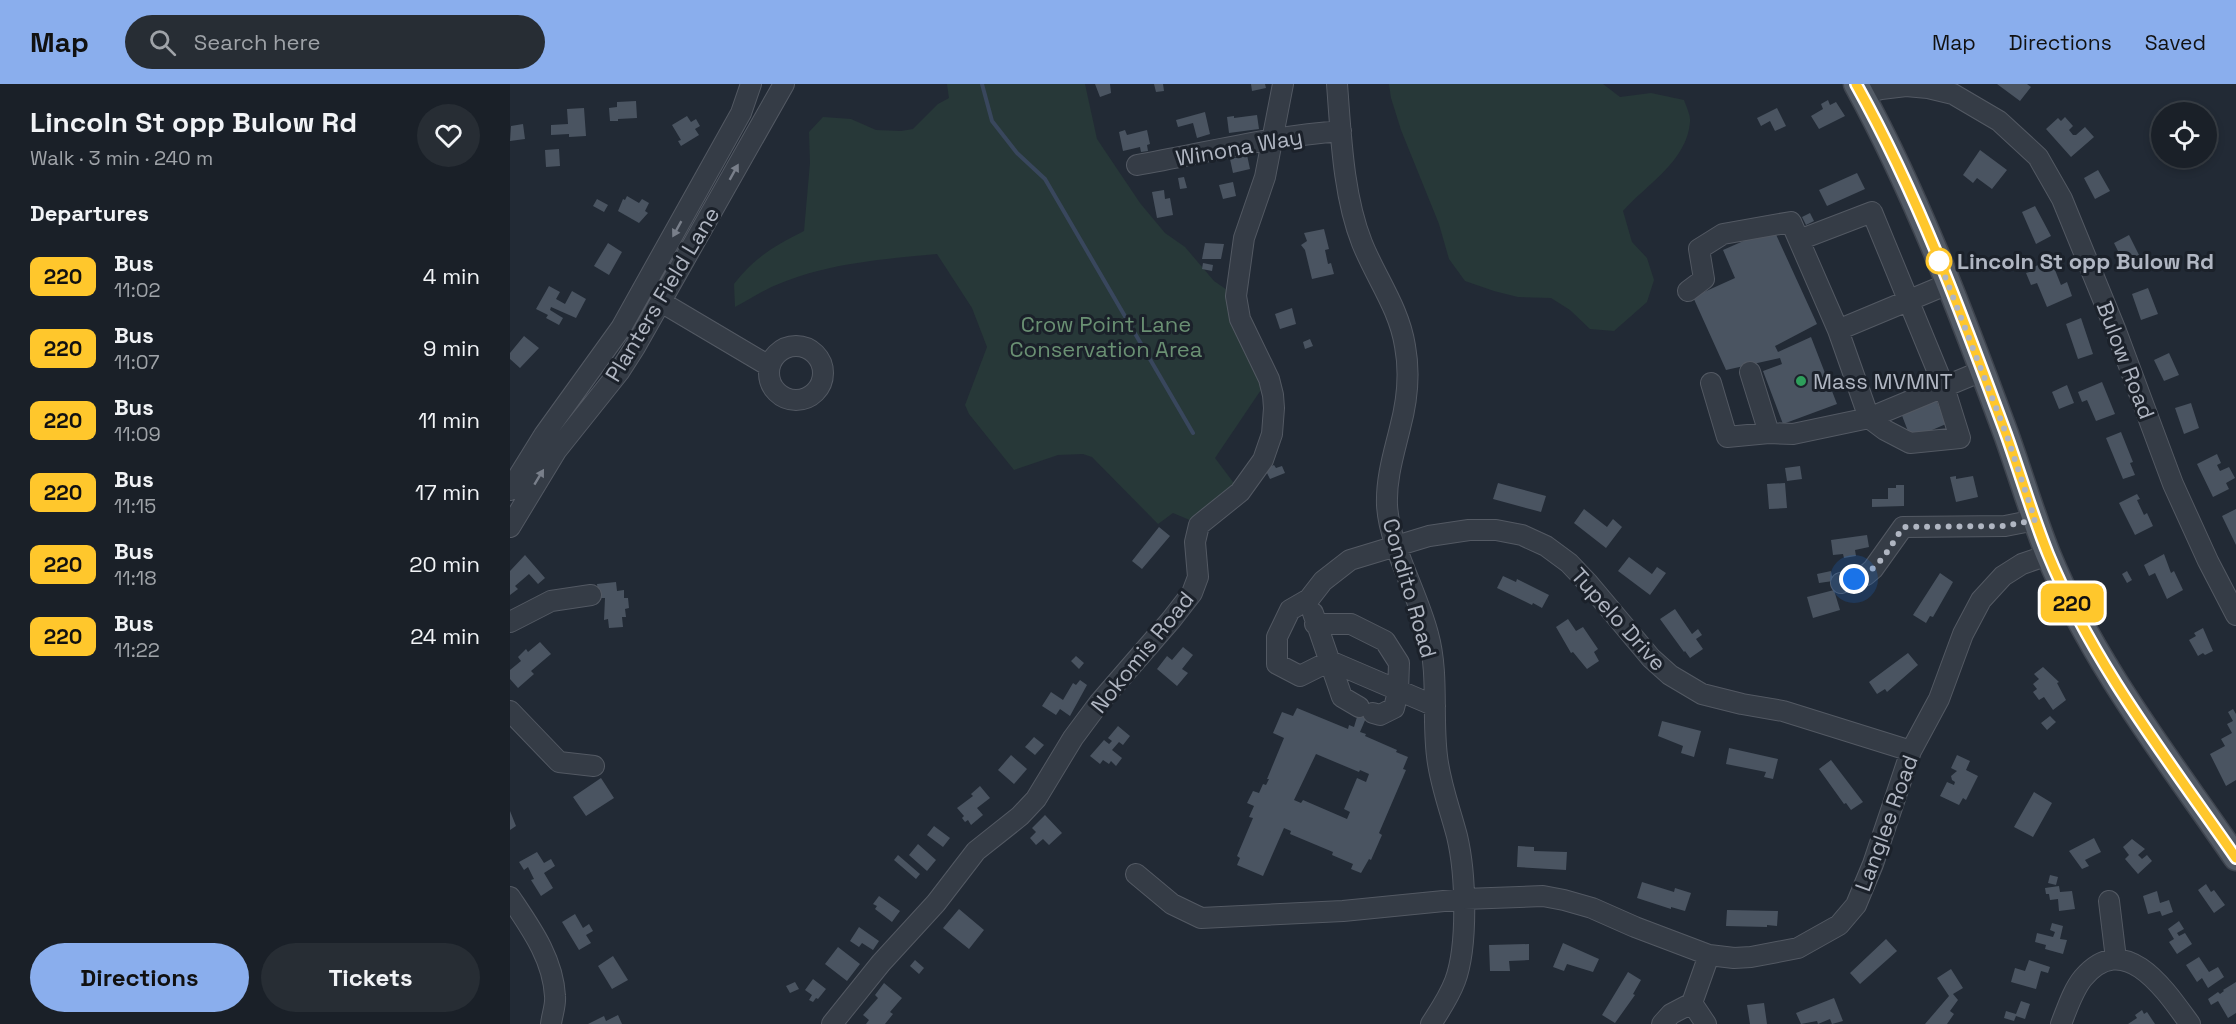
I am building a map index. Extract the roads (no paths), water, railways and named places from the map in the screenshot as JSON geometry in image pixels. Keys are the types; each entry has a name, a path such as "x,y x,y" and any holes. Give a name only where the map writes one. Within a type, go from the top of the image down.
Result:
{"main road":[{"path":"1859,89 1926,224 2048,555 2096,650 2236,858"}],"street":[{"name":"Planters Field Lane","path":"510,490 529,458 609,347 633,309 741,113 751,84"},
{"name":"Planters Field Lane","path":"510,528 540,473 619,372 662,302 784,84"},
{"name":"Nokomis Road","path":"832,1024 881,963 942,896 976,851 1020,816 1036,799 1058,762 1093,712 1192,593 1198,577 1195,542 1199,525 1240,492 1263,460 1272,434 1273,395 1269,379 1240,319 1236,296 1244,238 1265,177 1283,84"},
{"name":"Condito Road","path":"1337,84 1353,217 1362,243 1399,318 1406,348 1408,383 1387,484 1387,506 1391,532 1428,634 1433,661 1435,741 1439,774 1457,837 1463,870 1461,957 1444,1004 1431,1024"},
{"name":"Bulow Road","path":"1859,89 1906,86 1954,89 1999,121 2038,157 2062,199 2173,484 2208,561 2236,615"},
{"name":"Winona Way","path":"1137,165 1220,151 1272,138 1341,131"},
{"path":"1688,291 1704,279 1699,249 1723,234 1791,222 1838,330 1869,418 1885,430 1910,443 1960,438 1944,387 1872,212 1799,240"},
{"path":"1838,330 1948,284"},
{"path":"662,302 770,366"},
{"path":"1711,383 1726,437 1769,433 1793,434 1869,418 1982,371"},
{"path":"1750,372 1769,433"},
{"path":"569,401 585,413"},
{"path":"1841,583 1866,575 1903,527 2005,526 2035,520"},
{"name":"Tupelo Drive","path":"1330,661 1300,676 1277,664 1277,637 1290,610 1309,599 1323,581 1350,560 1429,536 1468,530 1496,530 1522,535 1546,546 1569,563 1651,658 1670,675 1702,694 1783,711 1911,751"},
{"name":"Langlee Road","path":"1136,874 1172,904 1201,918 1365,910 1464,899 1543,896 1592,908 1709,955 1734,958 1798,948 1839,925 1856,905 1873,864 1911,751 1940,699 1963,634 1981,600 2003,576 2022,564 2048,555"},
{"path":"510,622 551,601 591,595"},
{"path":"1309,599 1315,624 1342,697 1380,715 1394,708 1398,692 1399,663 1385,641 1351,624 1315,624"},
{"path":"1330,661 1435,706"},
{"path":"510,711 559,762 594,765"},
{"path":"510,897 535,935 552,975 555,998 551,1024"},
{"path":"2109,901 2116,959"},
{"path":"1662,1024 1671,1014 1692,1003 1709,955"},
{"path":"2061,1024 2082,979 2096,966 2116,959 2134,963 2158,982 2190,1024"},
{"path":"1692,1003 1706,1024"}],"waterway":[{"path":"982,84 992,121 1017,153 1045,179 1193,433"}],"place":[{"name":"Lincoln St opp Bulow Rd","path":"1939,261"},
{"name":"Mass MVMNT","path":"1801,381"}],"park label":[{"name":"Crow Point Lane Conservation Area","path":"1106,336"}]}
